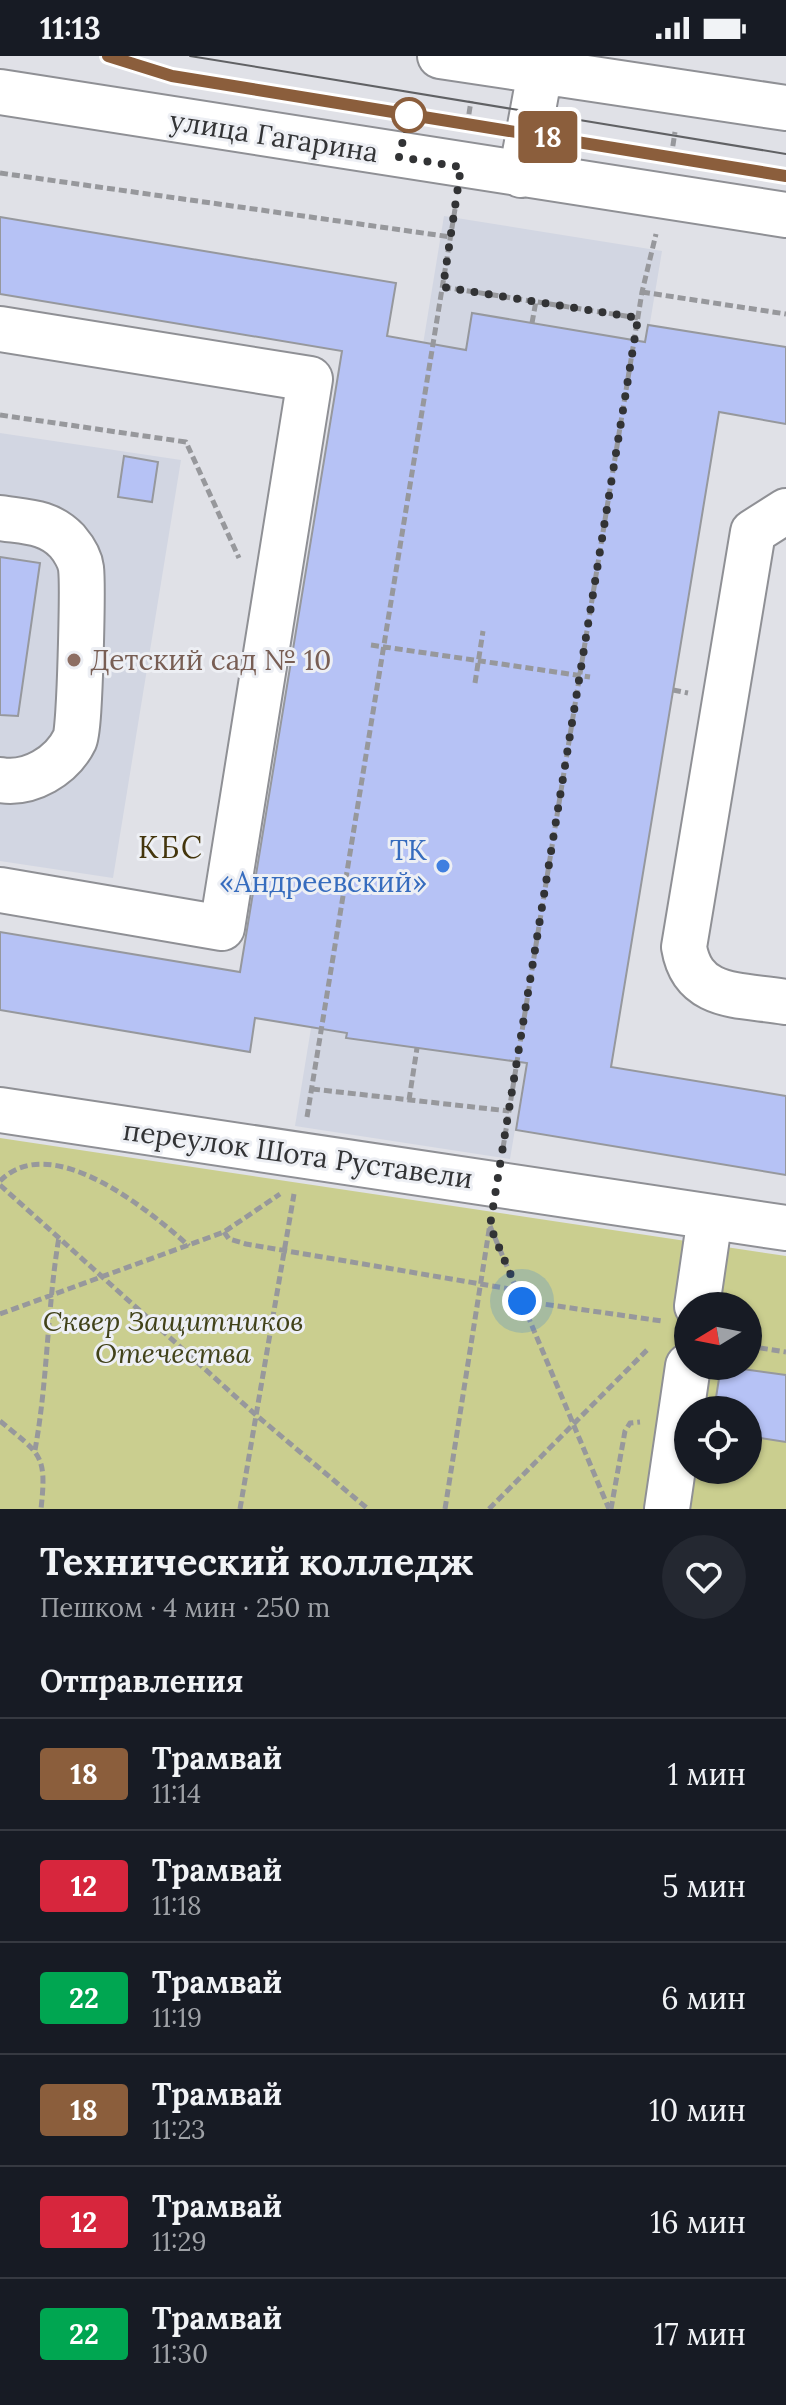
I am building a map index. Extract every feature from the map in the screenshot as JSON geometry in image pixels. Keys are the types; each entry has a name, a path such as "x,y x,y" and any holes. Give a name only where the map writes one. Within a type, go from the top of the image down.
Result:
{"main road":[{"path":"458,59 541,64 680,92 786,108"},
{"path":"521,175 541,64"},
{"name":"улица Гагарина","path":"0,92 461,167 786,215"},
{"path":"0,329 310,379 222,928 0,890"},
{"path":"786,511 753,532 684,947 687,964 696,980 711,989 786,1002"},
{"path":"0,518 50,525 69,543 81,564 81,590 76,737 49,771 9,782 0,780"},
{"name":"переулок Шота Руставели","path":"0,1110 786,1228"},
{"path":"689,1292 710,1217"},
{"path":"667,1509 674,1380"}],"path":[{"path":"300,1155 386,648 451,237 461,167 458,59"},
{"path":"445,1509 642,292 666,196 680,92"},
{"path":"0,173 451,237"},
{"path":"443,287 638,318"},
{"path":"642,292 786,314"},
{"path":"532,323 536,301"},
{"path":"0,415 186,442 245,572"},
{"path":"475,683 483,631"},
{"path":"371,645 590,677"},
{"path":"409,1100 417,1048"},
{"path":"312,1089 509,1111"},
{"path":"189,1246 130,1198 90,1177 30,1165 0,1183 256,1415 368,1509"},
{"path":"0,1314 106,1278 224,1232 265,1201 295,1187 240,1509"},
{"path":"490,1226 610,1509"},
{"path":"224,1232 229,1239 284,1252 517,1290"},
{"path":"41,1509 44,1477 35,1450 46,1357 49,1298 59,1237"},
{"path":"522,1301 667,1322 674,1332"},
{"path":"489,1509 573,1423 674,1339"},
{"path":"762,1348 786,1352"},
{"path":"610,1509 625,1431 630,1423 650,1419"},
{"path":"0,1421 35,1450"}],"shaded area":[{"path":"444,216 662,251 510,1159 295,1126"},
{"name":"Детский сад № 10","path":"0,433 181,460 113,878 0,861"}],"green space":[{"name":"Сквер Защитников Отечества","path":"0,1138 786,1256 786,1509 0,1509"}],"building":[{"path":"0,217 396,283 387,336 466,350 472,313 645,342 648,325 786,347 786,424 719,412 611,1067 786,1096 786,1175 516,1130 527,1063 346,1038 347,1033 255,1018 250,1052 0,1010 0,932 240,972 342,351 0,294"},
{"path":"124,456 158,462 152,502 118,497"},
{"path":"0,557 40,563 18,716 0,715"},
{"path":"762,1372 786,1375 786,1442 762,1438 762,1396 716,1396 719,1380 762,1380"}],"tram line":[{"path":"108,56 172,76 786,176"},
{"name":"18","path":"108,56 172,76 786,176"},
{"path":"190,56 786,154"}],"place":[{"name":"Детский сад № 10","path":"74,660"},
{"name":"ТК «Андреевский»","path":"443,866"}],"district":[{"name":"КБС","path":"171,848"}],"route":[{"path":"409,115 399,157 461,167 443,287 638,318 490,1226 522,1301"}]}
